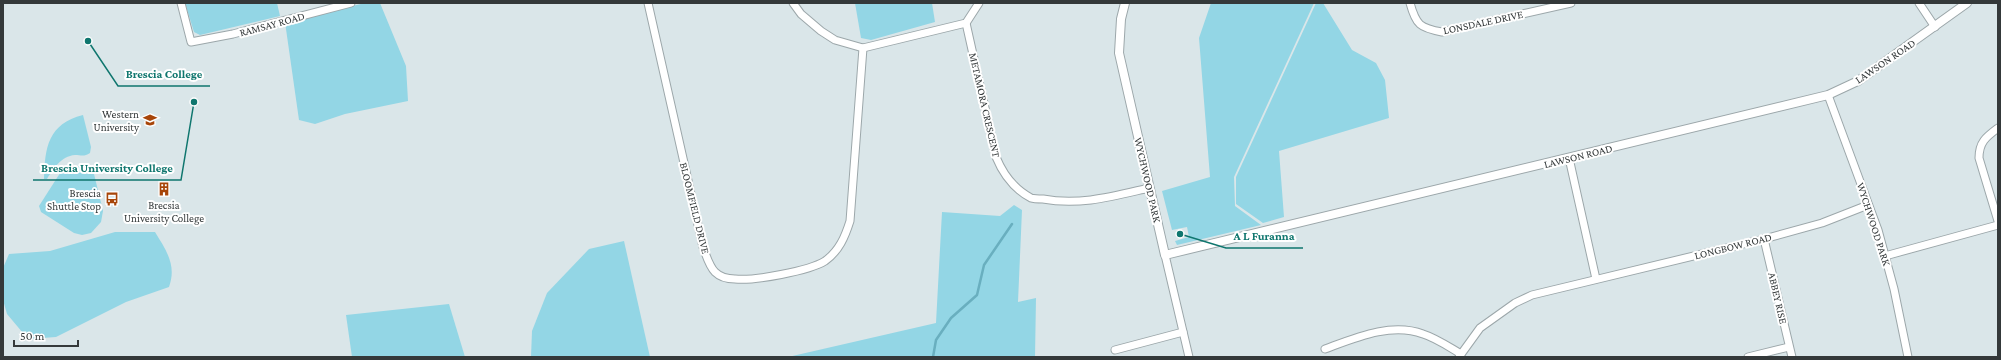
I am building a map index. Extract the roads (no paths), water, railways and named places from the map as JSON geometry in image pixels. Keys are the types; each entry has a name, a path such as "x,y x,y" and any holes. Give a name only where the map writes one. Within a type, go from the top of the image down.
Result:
{"street":[{"name":"RAMSAY ROAD","path":"181,3 191,42 233,34 351,3"},
{"name":"BLOOMFIELD DRIVE","path":"648,3 703,247 715,272 723,277 735,279 754,278 811,268 824,261 836,251 845,237 850,221 863,48"},
{"path":"793,3 801,14 821,31 835,40 863,48 966,23 979,3"},
{"name":"WYCHWOOD PARK","path":"1125,3 1121,19 1119,53 1189,357"},
{"name":"LONSDALE DRIVE","path":"1410,3 1414,20 1427,29 1442,32 1555,5 1571,3"},
{"path":"1919,3 1935,27"},
{"name":"LAWSON ROAD","path":"1165,255 1828,95 1858,81 1967,3"},
{"name":"METAMORA CRESCENT","path":"966,23 996,156 1002,172 1014,185 1032,199 1079,202 1103,199 1149,188"},
{"name":"WYCHWOOD PARK","path":"1828,95 1885,256 1908,357"},
{"path":"1998,128 1984,139 1979,149 1980,158 1998,221"},
{"path":"1569,158 1596,280"},
{"name":"LONGBOW ROAD","path":"1460,355 1480,328 1515,303 1532,295 1764,239 1822,223 1868,205"},
{"path":"1885,256 1998,224"},
{"name":"ABBEY RISE","path":"1764,239 1792,357"},
{"path":"1325,349 1363,336 1396,329 1424,334 1460,355"},
{"path":"1115,350 1183,332"},
{"path":"1748,357 1789,347"}],"waterway":[{"path":"933,357 936,340 951,318 977,295 984,265 1012,224"}],"place":[{"name":"Brescia College","path":"88,41"},
{"name":"Brescia University College","path":"194,102"},
{"name":"Western University","path":"150,120"},
{"name":"Brecsia University College","path":"164,189"},
{"name":"Brescia Shuttle Stop","path":"112,199"},
{"name":"A L Furanna","path":"1180,234"}]}
